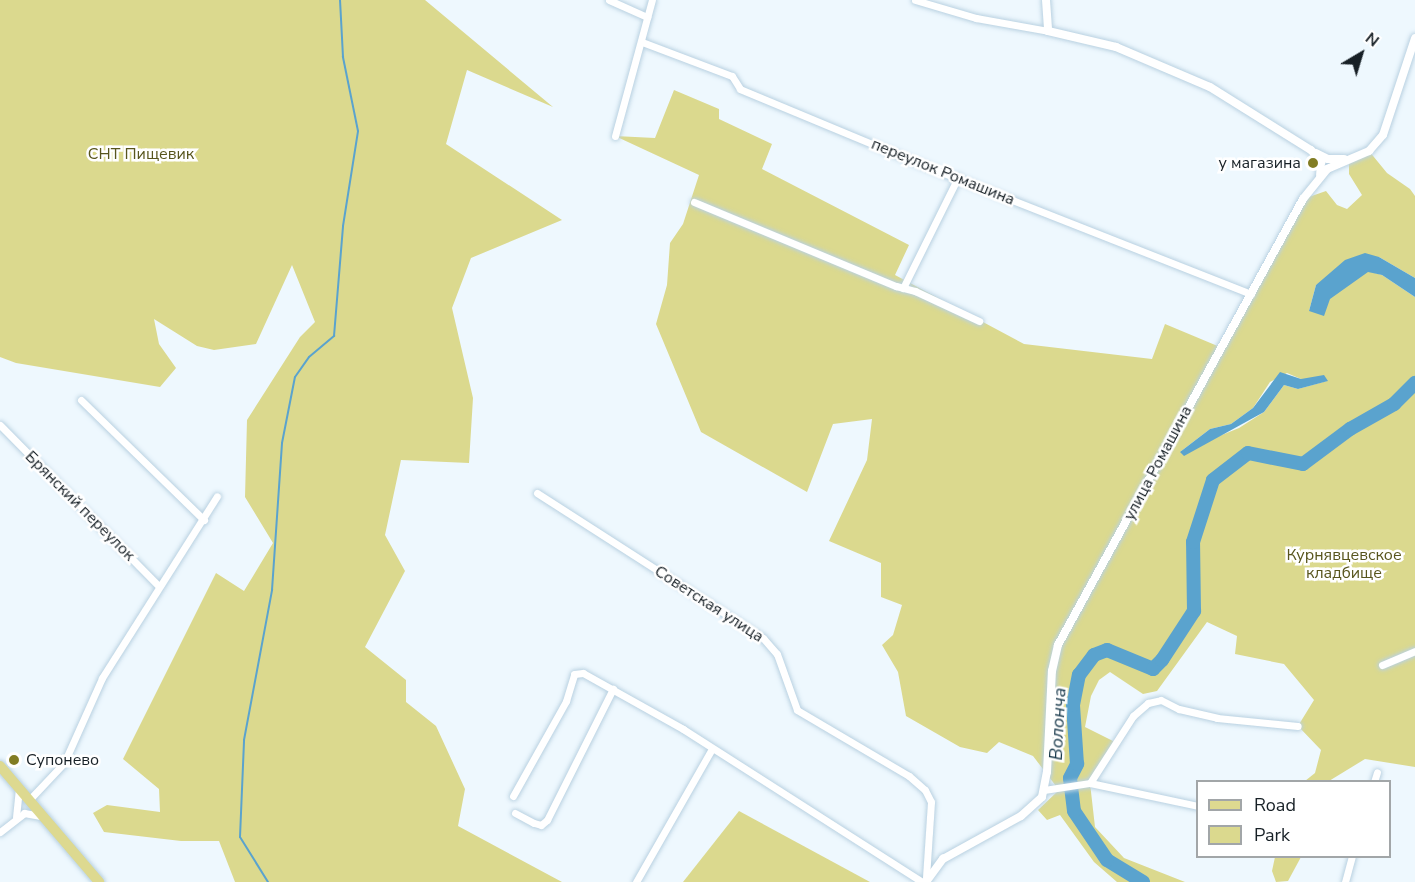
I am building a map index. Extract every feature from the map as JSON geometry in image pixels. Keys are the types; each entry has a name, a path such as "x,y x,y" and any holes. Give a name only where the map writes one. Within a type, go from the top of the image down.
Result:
{"main road":[{"path":"0,766 99,882"}],"street":[{"path":"609,0 647,17"},
{"path":"615,136 652,0"},
{"path":"915,0 969,16 1096,40 1176,70 1328,159 1349,159"},
{"path":"1046,0 1048,31"},
{"name":"улица Ромашина","path":"1044,790 1052,671 1058,645 1303,199 1320,175 1373,148 1383,135 1415,38"},
{"name":"переулок Ромашина","path":"642,42 732,76 740,89 1251,294"},
{"path":"1311,150 1321,162 1320,175"},
{"path":"903,288 958,177"},
{"path":"694,202 979,321"},
{"path":"81,400 204,520"},
{"name":"Брянский переулок","path":"0,425 159,586"},
{"name":"Советская улица","path":"537,493 763,638 777,654 797,710 909,776 925,790 931,802 925,881"},
{"path":"29,800 64,764 102,678 159,586 204,520 217,496"},
{"path":"1382,665 1415,651"},
{"path":"513,796 566,700 574,674 586,675 612,689 925,881 934,866 956,850 1030,810 1044,790 1070,788 1090,783 1196,807"},
{"path":"515,813 541,825 547,820 612,689"},
{"path":"1090,783 1133,716 1148,704 1161,700 1179,709 1217,718 1298,726"},
{"path":"636,882 712,749"},
{"path":"1375,780 1377,772"},
{"path":"16,786 21,798 16,817"},
{"path":"0,832 16,817 29,812 47,820"},
{"path":"1345,882 1352,858"}],"green space":[{"name":"СНТ Пищевик","path":"0,0 425,0 553,107 467,70 446,144 562,220 471,258 452,308 473,398 469,463 401,460 385,535 405,571 365,647 406,680 406,702 436,726 465,789 458,826 562,882 235,882 219,841 181,841 104,832 93,813 107,805 160,812 159,789 123,759 216,573 244,591 273,543 245,497 247,420 300,337 315,322 292,265 256,344 214,350 197,346 154,319 159,344 176,368 160,387 16,363 0,357"},
{"name":"Курнявцевское кладбище","path":"674,90 719,109 719,119 772,144 762,169 909,245 895,275 1024,344 1152,359 1165,324 1220,347 1303,199 1326,191 1337,205 1347,209 1362,195 1349,174 1349,159 1369,151 1387,173 1410,189 1415,196 1415,278 1379,257 1316,285 1309,311 1368,271 1382,275 1415,297 1415,767 1365,759 1331,780 1306,780 1315,773 1321,750 1298,726 1314,700 1284,664 1235,654 1237,636 1207,622 1157,691 1143,694 1110,672 1099,680 1091,696 1085,727 1115,742 1090,783 1095,827 1124,858 1185,882 1117,882 1094,862 1060,815 1047,820 1038,810 1059,790 1033,756 999,742 987,753 960,747 906,716 898,672 882,645 893,635 902,605 881,597 881,563 829,541 867,460 872,419 833,424 807,492 701,432 656,324 667,285 670,243 683,224 699,175 615,136 655,138","holes":["1287,373 1301,379 1327,381 1298,389 1284,385 1264,412 1239,428 1180,452 1210,429 1231,424 1253,408 1270,382"]},
{"path":"739,811 870,882 683,882"},
{"path":"1275,858 1300,858 1288,881 1276,882 1272,871"}],"water":[{"path":"1365,253 1379,257 1415,278 1415,297 1382,275 1368,272 1330,299 1324,316 1309,311 1316,285 1345,260"},
{"path":"1280,372 1301,379 1324,375 1328,381 1298,389 1284,385 1264,412 1184,456 1180,452 1210,429 1231,424 1253,408"}],"waterway":[{"path":"268,882 240,837 244,740 272,590 282,443 295,377 309,357 334,336 343,226 358,131 343,57 340,0"},
{"name":"Волонча","path":"1143,882 1107,860 1074,811 1070,778 1077,764 1073,705 1079,675 1094,655 1107,650 1153,669 1162,660 1194,611 1193,542 1213,480 1248,453 1303,464 1350,429 1394,404 1415,383"}],"place":[{"name":"у магазина","path":"1313,163"},
{"name":"Супонево","path":"14,760"}]}
